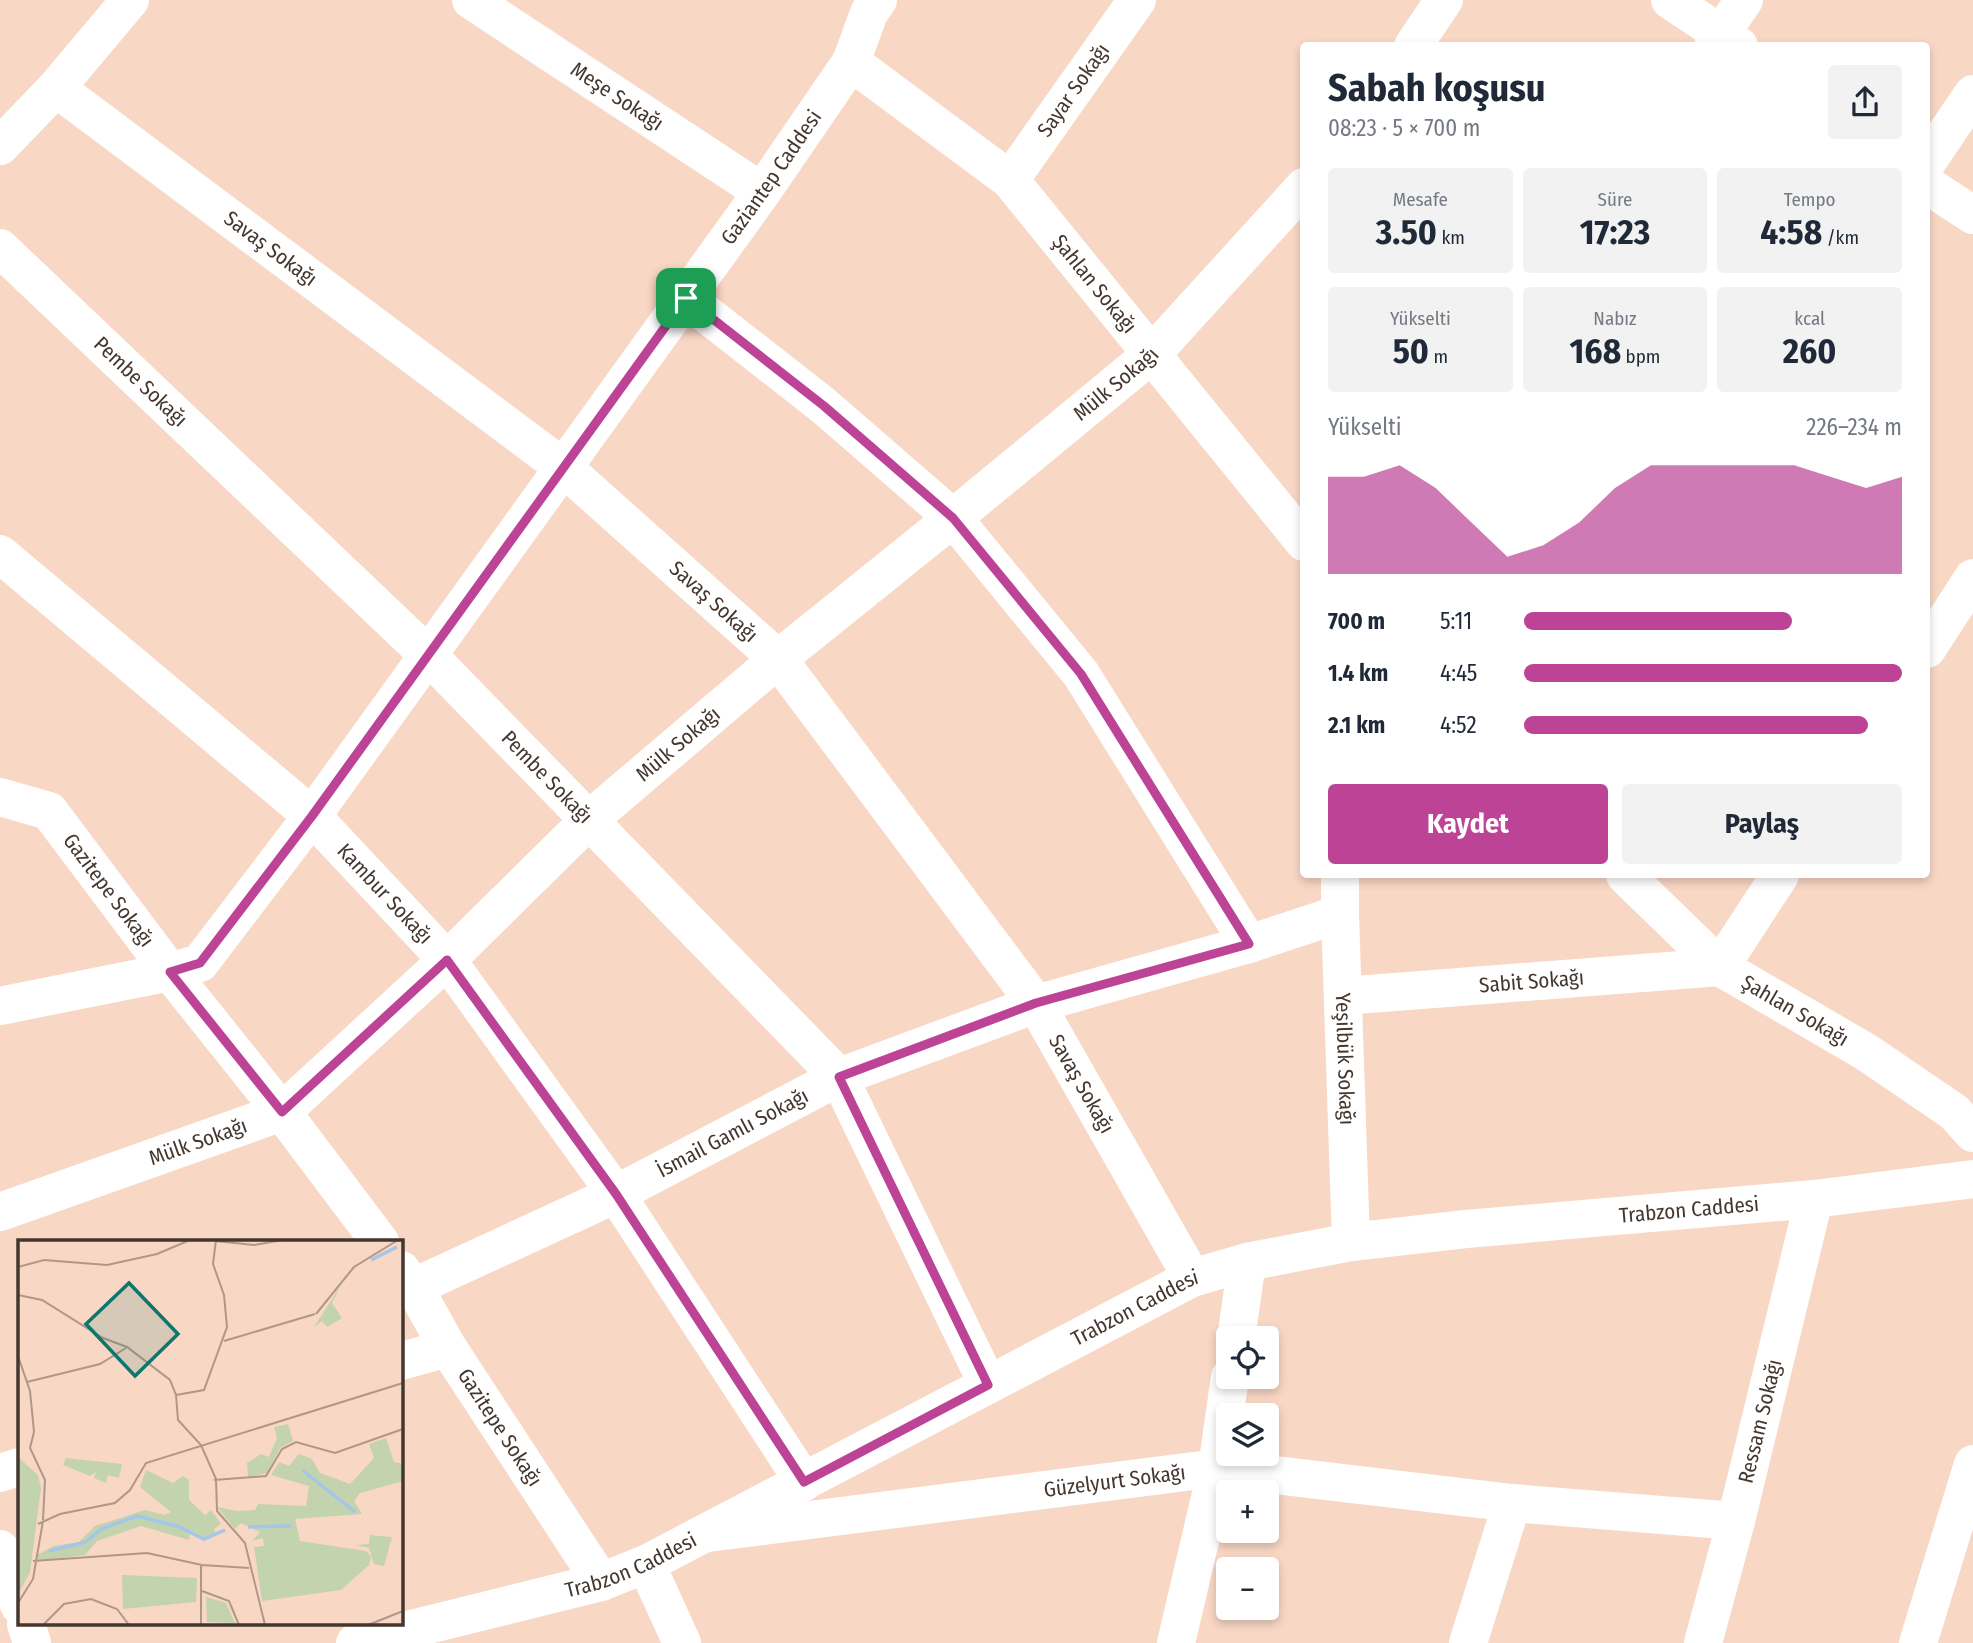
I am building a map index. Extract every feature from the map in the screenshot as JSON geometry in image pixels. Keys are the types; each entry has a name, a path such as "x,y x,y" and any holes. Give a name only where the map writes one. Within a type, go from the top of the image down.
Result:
{"street":[{"path":"0,146 56,88 130,0"},
{"name":"Meşe Sokağı","path":"471,0 762,192"},
{"name":"Sayar Sokağı","path":"1010,180 1138,0"},
{"path":"1416,42 1444,0"},
{"path":"1670,0 1725,41 1744,0"},
{"name":"Gaziantep Caddesi","path":"0,1006 170,972 200,963 312,816 762,192 851,62 865,4"},
{"name":"Şahlan Sokağı","path":"851,62 1010,180 1300,537"},
{"name":"Savaş Sokağı","path":"56,88 564,468 778,659 1036,1003 1192,1278"},
{"path":"1930,158 1973,94"},
{"path":"1930,187 1973,215"},
{"name":"Mülk Sokağı","path":"0,1212 282,1112 447,960 590,819 778,659 1152,354 1300,191"},
{"name":"Pembe Sokağı","path":"0,248 428,655 839,1077 988,1385"},
{"path":"686,298 824,406 953,518 1081,674 1249,944"},
{"name":"Kambur Sokağı","path":"0,554 312,816 447,960 616,1194 804,1482"},
{"path":"1930,644 1973,578"},
{"name":"Gazitepe Sokağı","path":"0,797 49,811 170,972 282,1112 378,1240"},
{"name":"Yeşilbük Sokağı","path":"1340,878 1351,1242"},
{"name":"Şahlan Sokağı","path":"1628,878 1720,967 1866,1052 1954,1112 1973,1133"},
{"path":"1720,967 1778,878"},
{"name":"İsmail Gamlı Sokağı","path":"407,1279 616,1194 839,1077 1036,1003 1249,944 1340,915"},
{"name":"Sabit Sokağı","path":"1343,996 1720,967"},
{"name":"Trabzon Caddesi","path":"355,1643 601,1582 646,1564 1192,1278 1247,1262 1351,1242 1466,1229 1814,1199 1973,1179"},
{"name":"Ressam Sokağı","path":"1703,1643 1737,1521 1814,1199"},
{"path":"1238,1326 1247,1262"},
{"name":"Gazitepe Sokağı","path":"407,1279 448,1348 601,1582"},
{"path":"402,1361 448,1348"},
{"path":"1176,1643 1217,1468 1228,1389"},
{"path":"1918,1643 1973,1464"},
{"path":"0,1473 18,1467"},
{"name":"Güzelyurt Sokağı","path":"703,1533 1217,1468 1512,1503 1737,1521"},
{"path":"1468,1643 1512,1503"},
{"path":"0,1549 18,1602"},
{"path":"646,1564 682,1643"},
{"path":"27,1626 32,1643"}],"route":[{"path":"686,298 824,406 953,518 1081,674 1249,944 1036,1003 839,1077 988,1385 804,1482 616,1194 447,960 282,1112 170,972 200,963 312,816 686,298"}]}
